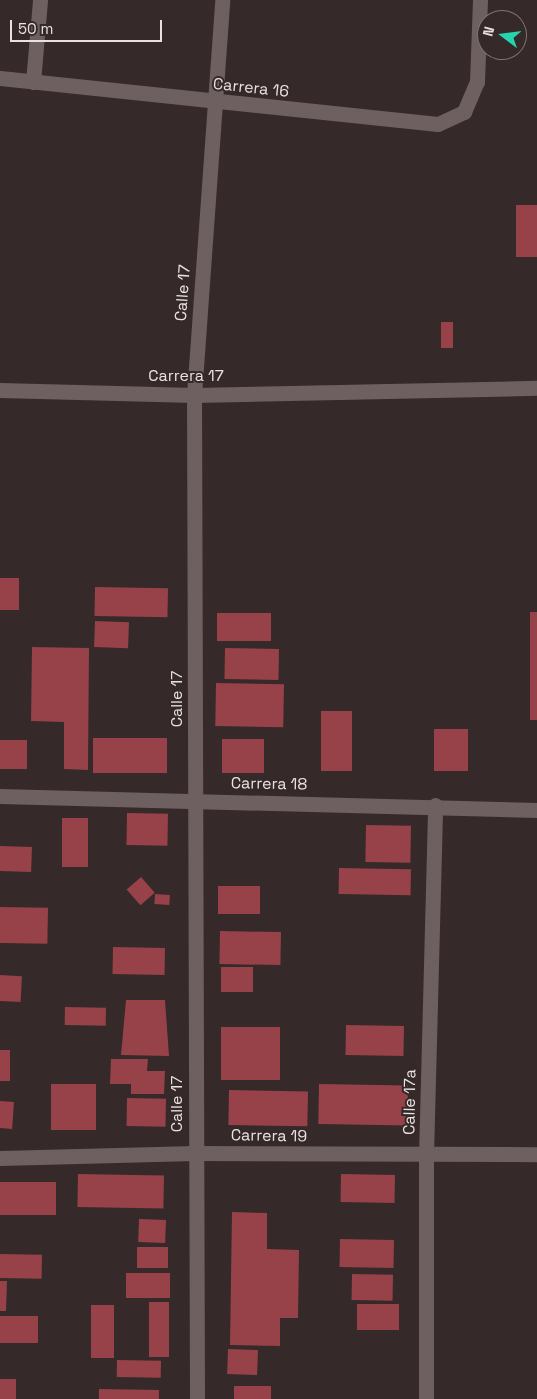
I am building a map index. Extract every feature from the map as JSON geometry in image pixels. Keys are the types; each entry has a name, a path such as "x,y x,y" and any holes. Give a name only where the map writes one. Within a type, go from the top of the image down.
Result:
{"street":[{"path":"33,82 40,0"},
{"name":"Calle 17","path":"197,1399 194,1153 194,394 222,0"},
{"name":"Carrera 16","path":"0,78 214,102 438,124 464,112 478,82 480,0"},
{"name":"Carrera 17","path":"0,390 194,394 537,388"},
{"name":"Carrera 18","path":"0,796 435,805 537,810"},
{"name":"Calle 17a","path":"426,1399 426,1156 435,805"},
{"name":"Carrera 19","path":"0,1158 194,1153 426,1156 537,1154"}],"building":[{"path":"516,205 537,205 537,257 516,257"},
{"path":"441,322 453,322 453,348 441,348"},
{"path":"0,578 19,578 19,610 0,610"},
{"path":"95,587 168,588 167,617 94,616"},
{"path":"530,612 537,612 537,720 530,720"},
{"path":"217,613 271,613 271,641 217,641"},
{"path":"95,621 129,622 128,648 94,647"},
{"path":"32,647 89,648 88,770 64,769 64,722 31,721"},
{"path":"225,648 279,649 278,680 224,679"},
{"path":"216,683 284,684 283,727 215,726"},
{"path":"321,711 352,711 352,771 321,771"},
{"path":"434,729 468,729 468,771 434,771"},
{"path":"93,738 167,738 167,773 93,773"},
{"path":"222,739 264,739 264,773 222,773"},
{"path":"0,740 27,740 27,769 0,769"},
{"path":"127,813 168,814 167,846 126,845"},
{"path":"62,818 88,818 88,867 62,867"},
{"path":"366,825 411,826 410,863 365,862"},
{"path":"0,846 32,847 31,872 0,871"},
{"path":"339,868 411,869 411,895 339,894"},
{"path":"141,877 155,893 140,905 127,889"},
{"path":"218,886 260,886 260,914 218,914"},
{"path":"155,894 170,895 169,905 154,904"},
{"path":"0,907 48,908 47,944 0,943"},
{"path":"220,931 281,932 280,965 219,964"},
{"path":"113,947 165,948 165,975 113,974"},
{"path":"221,967 253,967 253,992 221,992"},
{"path":"0,975 22,976 21,1002 0,1001"},
{"path":"126,1000 165,1000 169,1056 121,1055"},
{"path":"65,1007 106,1008 106,1026 65,1025"},
{"path":"346,1025 404,1026 403,1056 345,1055"},
{"path":"221,1027 280,1027 280,1080 221,1080"},
{"path":"0,1050 10,1050 10,1081 0,1081"},
{"path":"111,1059 148,1059 147,1071 165,1071 164,1094 131,1094 131,1084 110,1084"},
{"path":"51,1084 96,1084 96,1130 51,1130"},
{"path":"319,1084 408,1086 407,1126 318,1124"},
{"path":"229,1090 308,1091 307,1126 228,1125"},
{"path":"127,1098 166,1099 166,1127 127,1126"},
{"path":"0,1101 14,1102 12,1129 0,1128"},
{"path":"78,1174 164,1176 163,1208 77,1207"},
{"path":"341,1174 395,1175 395,1203 341,1202"},
{"path":"0,1182 56,1182 56,1215 0,1215"},
{"path":"232,1212 267,1213 267,1249 299,1250 298,1318 280,1318 280,1346 230,1345"},
{"path":"139,1219 166,1220 165,1243 138,1242"},
{"path":"340,1239 394,1240 394,1268 340,1267"},
{"path":"137,1247 168,1247 168,1268 137,1268"},
{"path":"0,1254 42,1255 42,1279 0,1278"},
{"path":"126,1273 170,1273 170,1298 126,1298"},
{"path":"352,1274 393,1275 393,1301 352,1300"},
{"path":"0,1281 7,1281 6,1311 0,1311"},
{"path":"149,1302 169,1302 169,1357 149,1357"},
{"path":"357,1304 399,1304 399,1330 357,1330"},
{"path":"91,1305 114,1305 114,1358 91,1358"},
{"path":"0,1316 38,1316 38,1343 0,1343"},
{"path":"228,1349 258,1350 257,1375 227,1374"},
{"path":"117,1360 161,1361 161,1378 117,1377"},
{"path":"0,1379 16,1379 16,1399 0,1399"},
{"path":"234,1386 271,1386 271,1399 234,1399"},
{"path":"99,1389 159,1390 159,1399 99,1399"}]}
